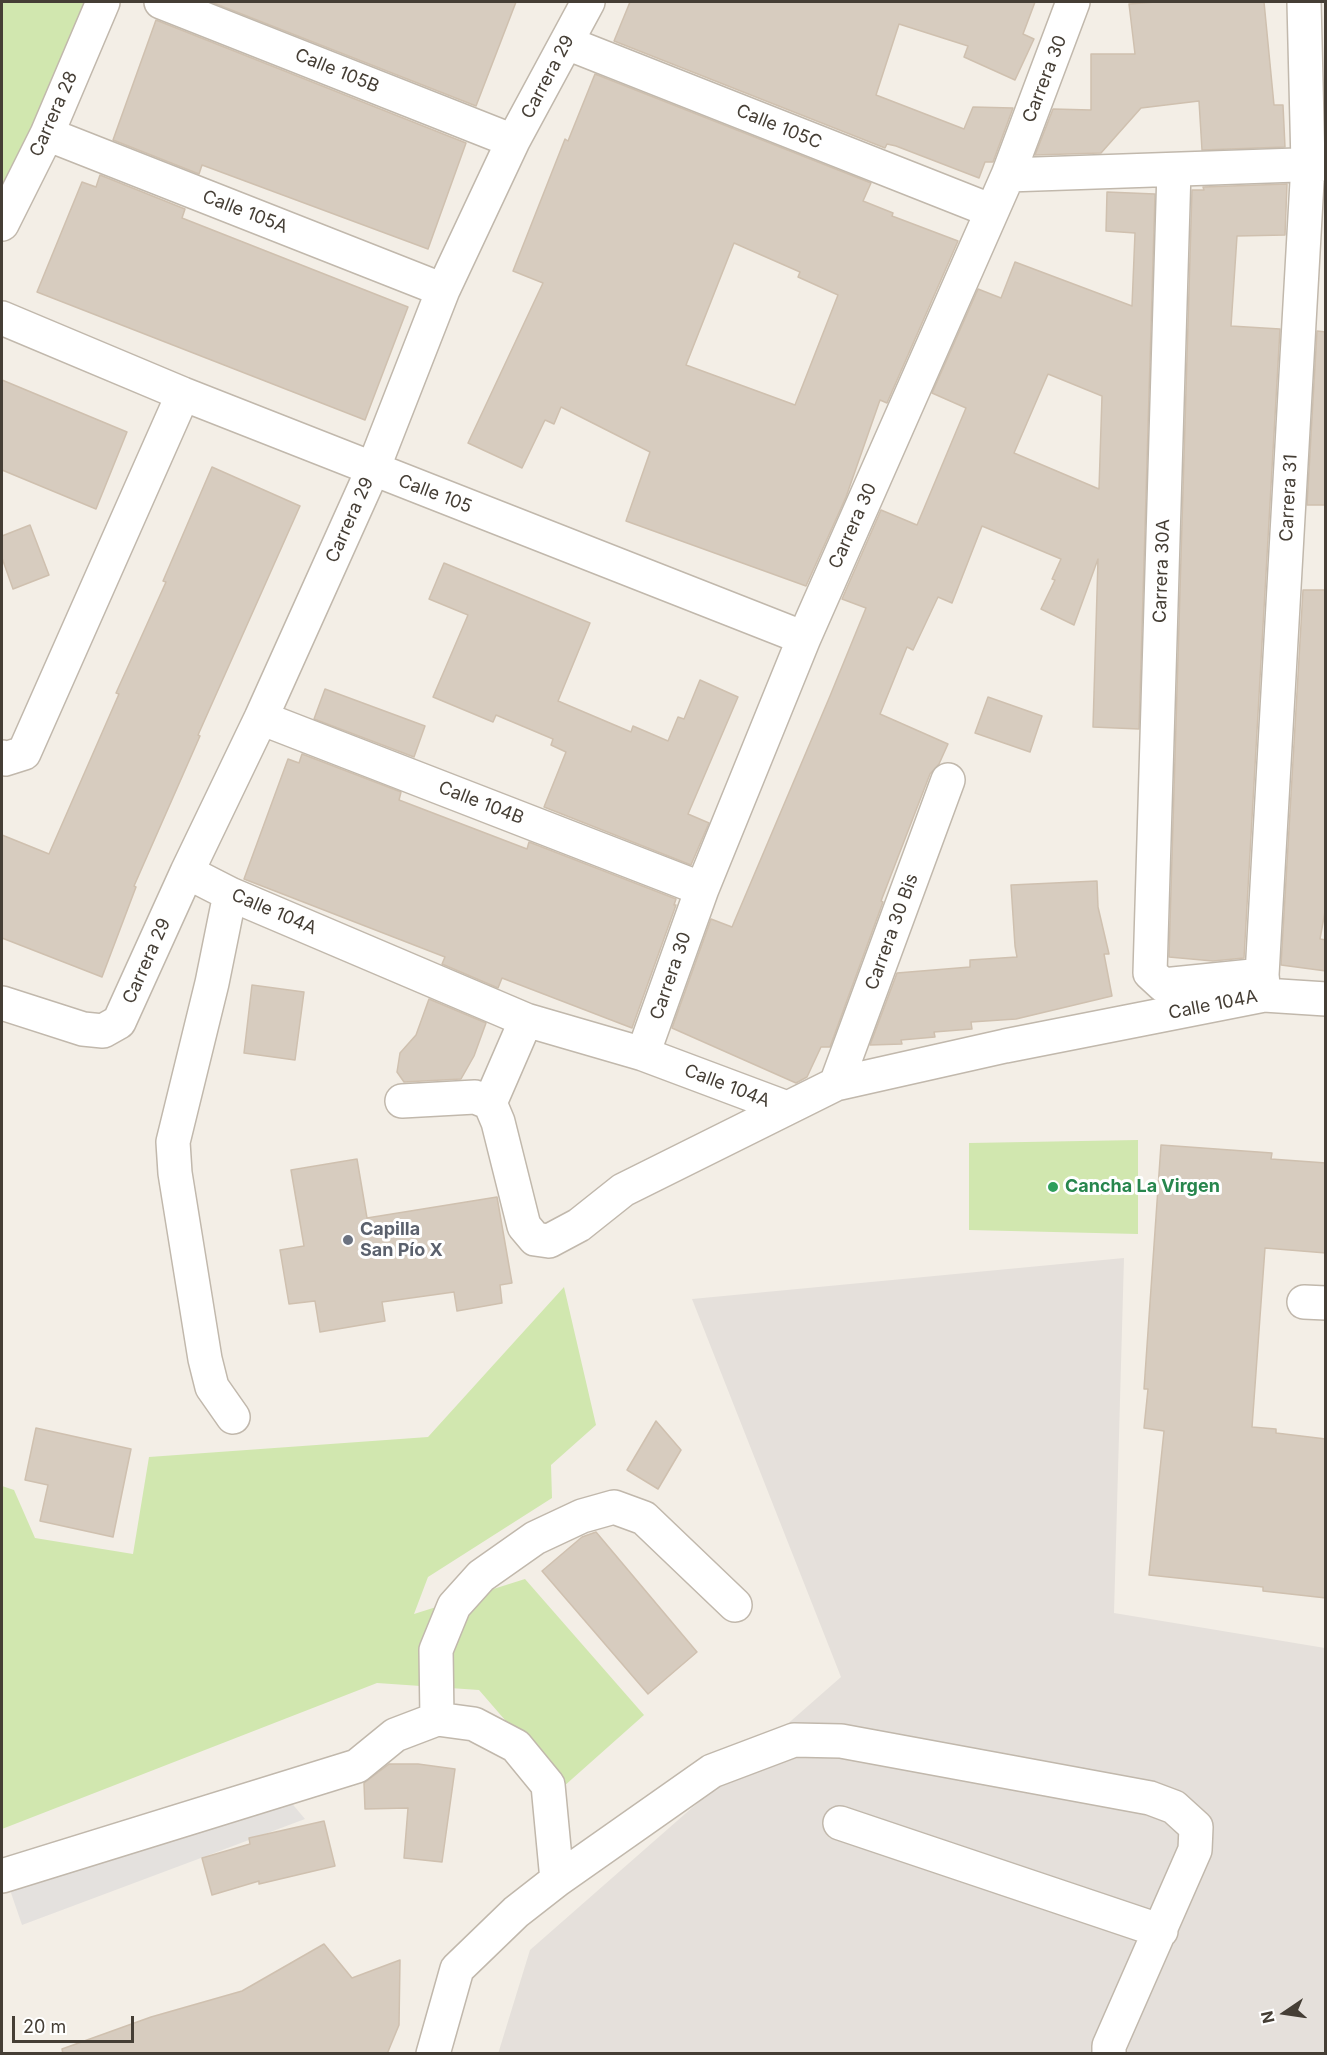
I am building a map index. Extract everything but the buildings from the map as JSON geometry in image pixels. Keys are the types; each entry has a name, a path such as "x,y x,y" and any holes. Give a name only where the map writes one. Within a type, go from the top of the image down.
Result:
{"street":[{"name":"Carrera 28","path":"2,224 47,134 103,2"},
{"name":"Calle 105B","path":"161,2 513,141"},
{"name":"Carrera 29","path":"2,1003 83,1029 103,1031 119,1022 187,872 261,718 373,469 443,290 513,141 588,2"},
{"name":"Carrera 30","path":"643,1054 702,889 804,638 1008,175 1073,2"},
{"name":"Carrera 31","path":"1263,985 1317,164 1304,2"},
{"name":"Calle 105C","path":"567,43 992,211"},
{"name":"Calle 105A","path":"47,134 443,290"},
{"path":"1008,175 1317,164"},
{"name":"Carrera 30A","path":"1149,973 1174,170"},
{"name":"Calle 105","path":"2,318 183,394 804,638"},
{"path":"2,757 5,759 24,753 33,735 183,394"},
{"name":"Calle 104B","path":"261,718 702,889"},
{"name":"Carrera 30 Bis","path":"836,1083 948,780"},
{"name":"Calle 104A","path":"187,872 230,894 526,1020 643,1054 787,1108 836,1083 1263,985"},
{"path":"230,894 214,974 173,1142 175,1173 205,1359 212,1387 233,1417"},
{"name":"Calle 104A","path":"1149,973 1163,985 1263,985 1326,999"},
{"path":"490,1103 526,1020"},
{"path":"402,1101 475,1097 490,1103 498,1122 524,1226 535,1239 549,1241 579,1225 623,1190 787,1108"},
{"path":"437,1719 436,1650 454,1606 481,1576 535,1538 582,1516 614,1507 644,1518 735,1605"},
{"path":"2,1875 357,1766 395,1735 437,1719 474,1724 516,1746 548,1785 557,1880"},
{"path":"433,2054 457,1969 516,1912 557,1880 712,1771 794,1740 841,1741 1150,1798 1174,1807 1196,1827 1195,1851 1109,2046 1109,2054"},
{"path":"840,1823 1161,1931"}],"shaded area":[{"path":"1124,1258 1114,1613 1325,1648 1325,2053 498,2054 530,1950 841,1677 692,1299"},
{"path":"284,1794 305,1819 22,1925 10,1890"}],"green space":[{"path":"2,2 103,2 2,224"},
{"name":"Cancha La Virgen","path":"1138,1140 1138,1234 969,1230 969,1143"},
{"path":"564,1287 596,1425 551,1465 552,1498 428,1577 414,1614 525,1579 644,1715 563,1787 479,1690 377,1683 2,1829 2,1486 14,1490 35,1538 133,1554 149,1457 428,1437"}],"place":[{"name":"Cancha La Virgen","path":"1053,1187"},
{"name":"Capilla San Pío X","path":"348,1240"}]}
